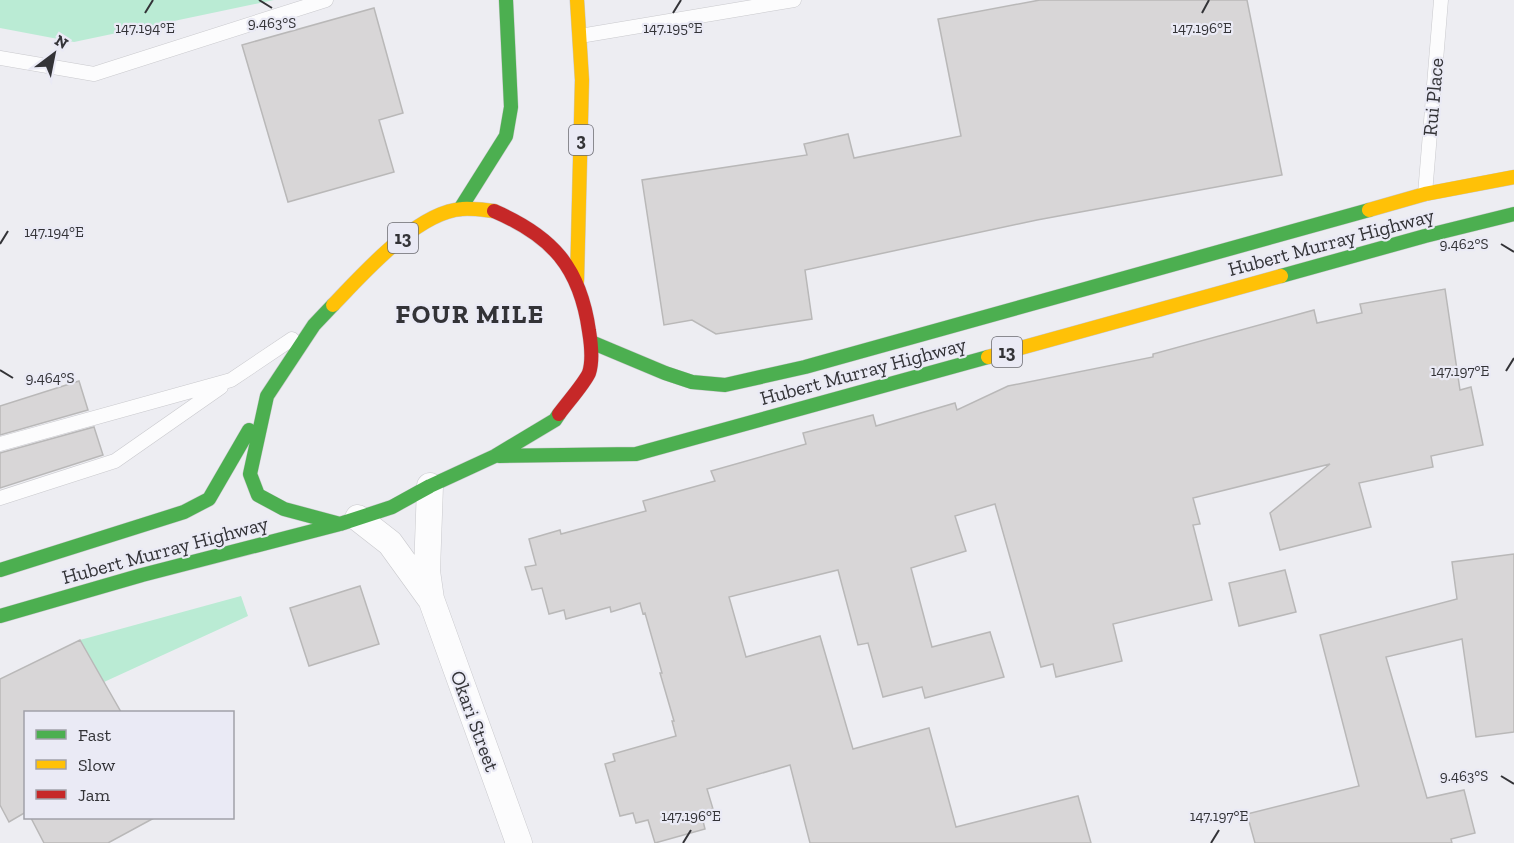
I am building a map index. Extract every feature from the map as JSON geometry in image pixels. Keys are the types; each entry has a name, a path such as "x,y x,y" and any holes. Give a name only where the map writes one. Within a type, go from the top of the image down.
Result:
{"highway":[{"path":"460,209 506,136 511,107 506,0"},
{"name":"3","path":"577,0 582,80 577,281"},
{"name":"Hubert Murray Highway","path":"591,342 665,374 692,382 725,385 805,367 1425,194 1514,177"},
{"name":"13","path":"460,209 494,211 520,222 550,244 564,261 577,281 586,314 591,342 589,372 555,420 495,456 430,486 392,507 349,521 284,509 258,495 250,474 267,396 314,325 386,250 430,219 460,209"},
{"name":"Hubert Murray Highway","path":"495,456 636,454 1425,236 1514,214"},
{"name":"Hubert Murray Highway","path":"0,570 183,512 209,499 267,396"},
{"name":"Hubert Murray Highway","path":"0,616 142,575 349,521"}],"street":[{"name":"Okari Street","path":"430,486 427,571 431,599 518,843"},
{"name":"Okari Street","path":"349,521 390,543 431,599"}],"lane":[{"path":"0,58 94,74 326,0"},
{"path":"580,36 794,0"},
{"name":"Rui Place","path":"1425,194 1441,0"},
{"path":"0,498 115,461 314,325"},
{"path":"0,444 231,380"}],"green space":[{"path":"0,0 274,0 74,42 0,28"},
{"path":"241,596 248,616 104,682 80,640"}],"building":[{"path":"1040,0 1247,0 1282,175 1037,220 805,270 812,319 716,334 692,320 664,325 642,180 807,155 804,144 848,134 854,158 961,136 938,19"},
{"path":"374,8 403,113 379,120 394,172 288,202 242,45"},
{"path":"1445,289 1460,390 1471,387 1483,445 1431,456 1433,467 1359,483 1371,527 1280,550 1270,513 1330,464 1193,498 1200,524 1193,525 1212,600 1113,624 1122,661 1056,677 1053,664 1041,667 995,504 955,516 966,551 911,568 932,647 990,632 1004,677 925,698 922,687 883,697 868,643 858,645 838,570 729,597 746,657 820,636 853,749 929,728 956,827 1078,796 1091,843 810,843 790,765 707,789 713,809 701,813 705,829 655,843 648,820 636,823 633,813 620,816 605,764 615,761 613,754 676,736 660,673 662,673 645,613 643,614 640,603 611,612 610,607 566,619 564,610 549,614 542,588 532,590 525,567 536,565 529,539 560,530 561,534 646,511 643,501 715,481 711,471 806,444 803,433 873,415 876,426 955,403 957,410 1008,386 1153,357 1153,354 1314,310 1317,323 1362,313 1360,304"},
{"path":"79,381 88,410 0,435 0,406"},
{"path":"94,427 103,455 0,488 0,453"},
{"path":"1514,554 1514,732 1476,737 1462,639 1386,657 1427,798 1464,790 1475,833 1451,839 1452,843 1255,843 1247,814 1359,786 1320,635 1457,599 1452,562"},
{"path":"1285,570 1296,612 1239,626 1229,583"},
{"path":"360,586 379,644 309,666 290,608"},
{"path":"80,640 120,711 24,711 24,813 9,822 0,805 0,679"},
{"path":"32,819 152,819 108,843 44,843"}],"traffic: fast":[{"path":"460,209 506,136 511,107 506,0"},
{"path":"591,342 692,382 725,385 805,367 1369,210"},
{"path":"1281,276 1514,214"},
{"path":"333,305 314,325 267,396 250,474 258,495 284,509 340,524"},
{"path":"499,456 636,454 988,357"},
{"path":"0,616 142,575 340,524 392,507 430,486 495,456 555,420 559,414"},
{"path":"0,570 184,512 209,499 249,430"}],"traffic: slow":[{"path":"577,0 582,80 577,281"},
{"path":"1369,210 1425,194 1514,177"},
{"path":"333,305 392,246 427,221 462,209 494,211"},
{"path":"988,357 1281,276"}],"traffic: jam":[{"path":"494,211 532,231 547,243 560,256 579,289 590,336 590,368 583,382 559,414"}],"district":[{"name":"FOUR MILE","path":"470,314"}]}
